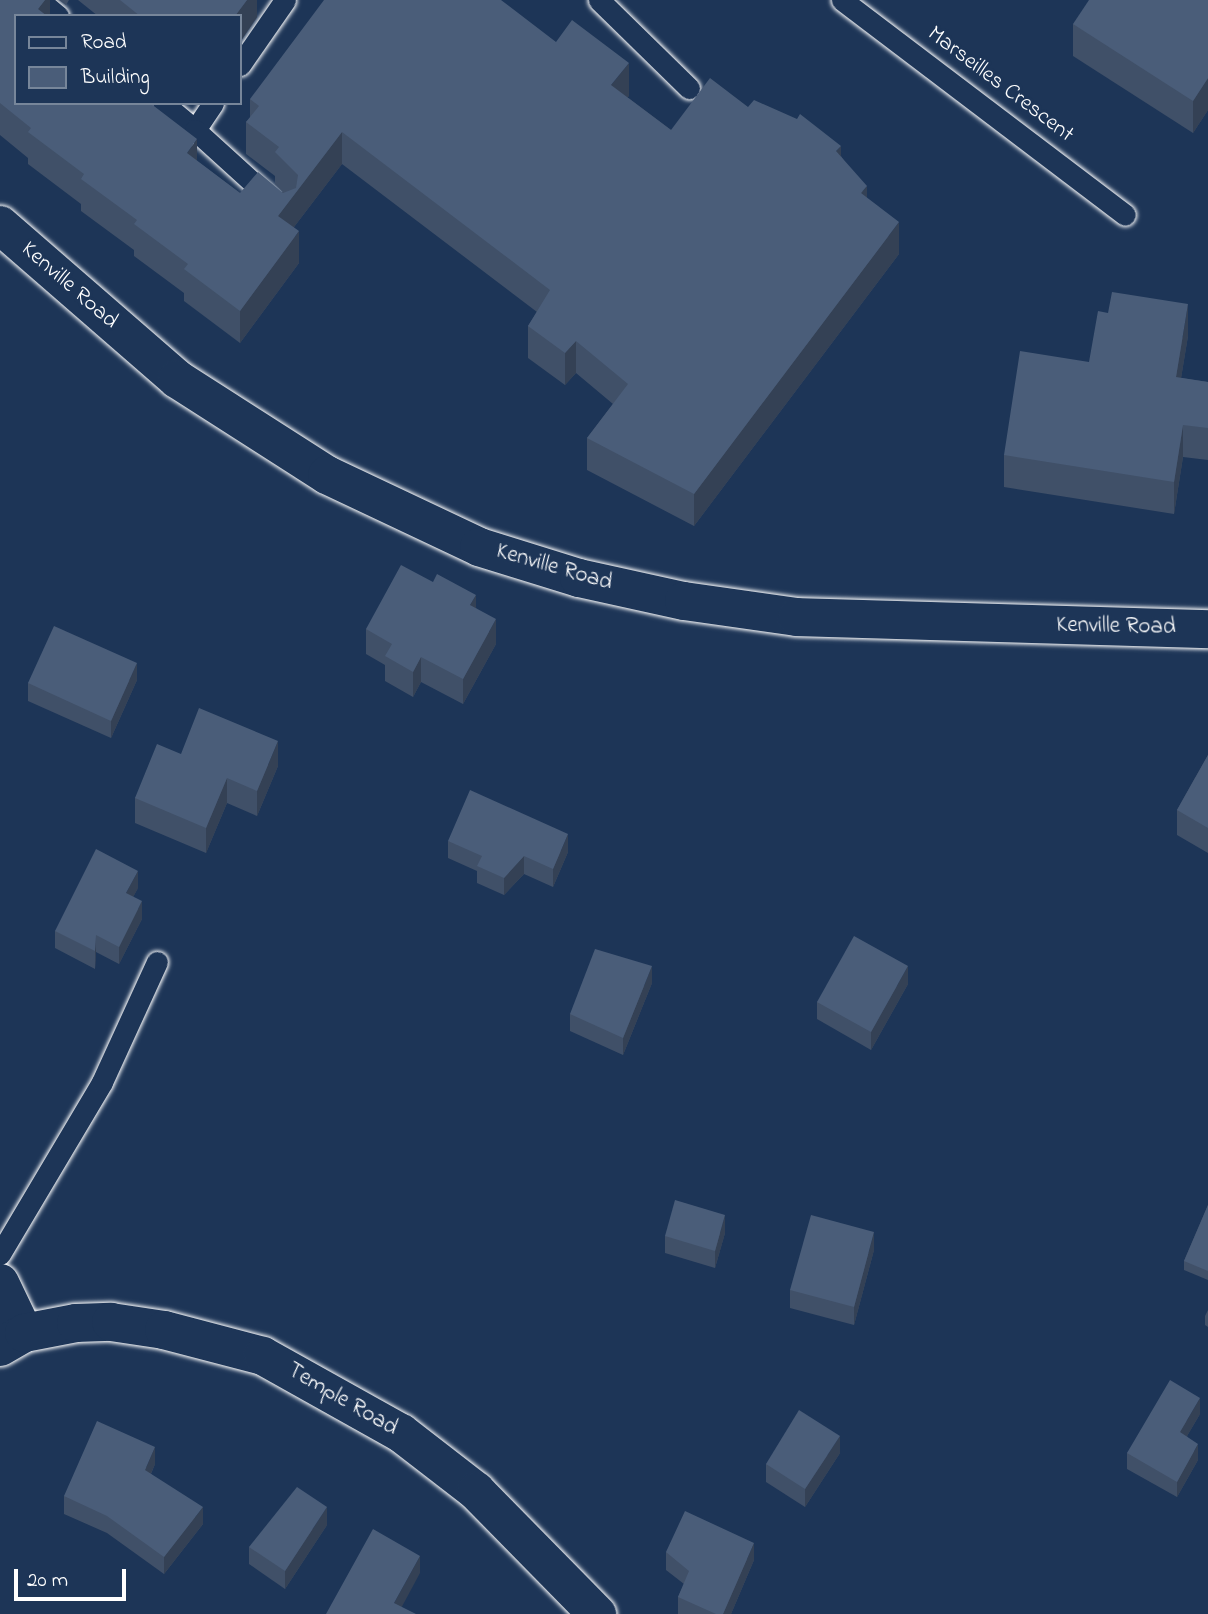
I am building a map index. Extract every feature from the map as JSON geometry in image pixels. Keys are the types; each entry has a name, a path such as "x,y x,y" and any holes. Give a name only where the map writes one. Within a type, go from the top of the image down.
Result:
{"street":[{"name":"Kenville Road","path":"0,225 177,379 211,402 327,475 479,547 579,578 684,601 797,617 1208,629"},
{"path":"0,1283 12,1340"},
{"name":"Temple Road","path":"12,1340 76,1323 111,1322 164,1330 263,1356 335,1392 401,1433 476,1491 597,1614"}],"lane":[{"path":"39,0 56,14"},
{"path":"242,62 285,0"},
{"path":"599,0 689,88"},
{"name":"Marseilles Crescent","path":"842,0 1125,215"},
{"path":"165,105 286,212"},
{"path":"195,130 212,105"},
{"path":"0,1254 102,1082 157,962"}],"building":[{"path":"0,0 45,0 38,9 44,14 14,14 14,105 153,105 197,139 187,153 240,193 258,172 283,193 296,188 298,175 275,152 279,147 246,122 259,106 250,99 324,0 501,0 556,42 572,20 629,63 611,85 671,130 710,78 748,107 754,100 797,119 800,114 841,146 836,151 867,186 861,193 899,222 694,494 587,438 628,384 576,341 565,353 528,326 550,290 342,132 278,216 299,231 240,311 184,269 188,264 134,224 137,220 81,179 84,174 28,132 31,128 0,103"},
{"path":"120,0 247,0 236,14 138,14"},
{"path":"1089,0 1208,0 1208,78 1193,101 1073,24"},
{"path":"1112,292 1188,304 1176,377 1208,382 1208,428 1183,425 1174,482 1004,455 1020,351 1089,362 1098,311 1108,313"},
{"path":"401,565 433,582 437,574 476,595 470,605 496,619 463,679 421,657 413,672 385,656 392,644 366,629"},
{"path":"54,626 137,663 111,721 28,683"},
{"path":"199,708 278,741 257,791 227,778 206,828 135,798 157,744 181,754"},
{"path":"1208,755 1208,828 1177,810"},
{"path":"470,790 568,834 553,869 524,856 504,878 477,866 482,856 448,841"},
{"path":"96,849 138,871 126,893 142,901 119,947 96,935 95,951 55,931"},
{"path":"854,936 908,966 871,1032 817,1002"},
{"path":"595,949 652,966 623,1038 570,1014"},
{"path":"675,1200 725,1215 715,1251 665,1236"},
{"path":"1208,1205 1208,1271 1184,1261"},
{"path":"811,1215 874,1232 854,1307 790,1290"},
{"path":"1170,1380 1200,1398 1180,1432 1198,1444 1177,1482 1127,1453"},
{"path":"799,1410 840,1436 805,1489 766,1464"},
{"path":"97,1421 155,1447 145,1470 203,1507 164,1557 107,1516 64,1496"},
{"path":"297,1487 327,1507 285,1571 249,1547"},
{"path":"685,1511 754,1543 723,1614 716,1614 678,1597 689,1571 666,1552"},
{"path":"373,1529 420,1556 394,1603 416,1614 326,1614"}]}
